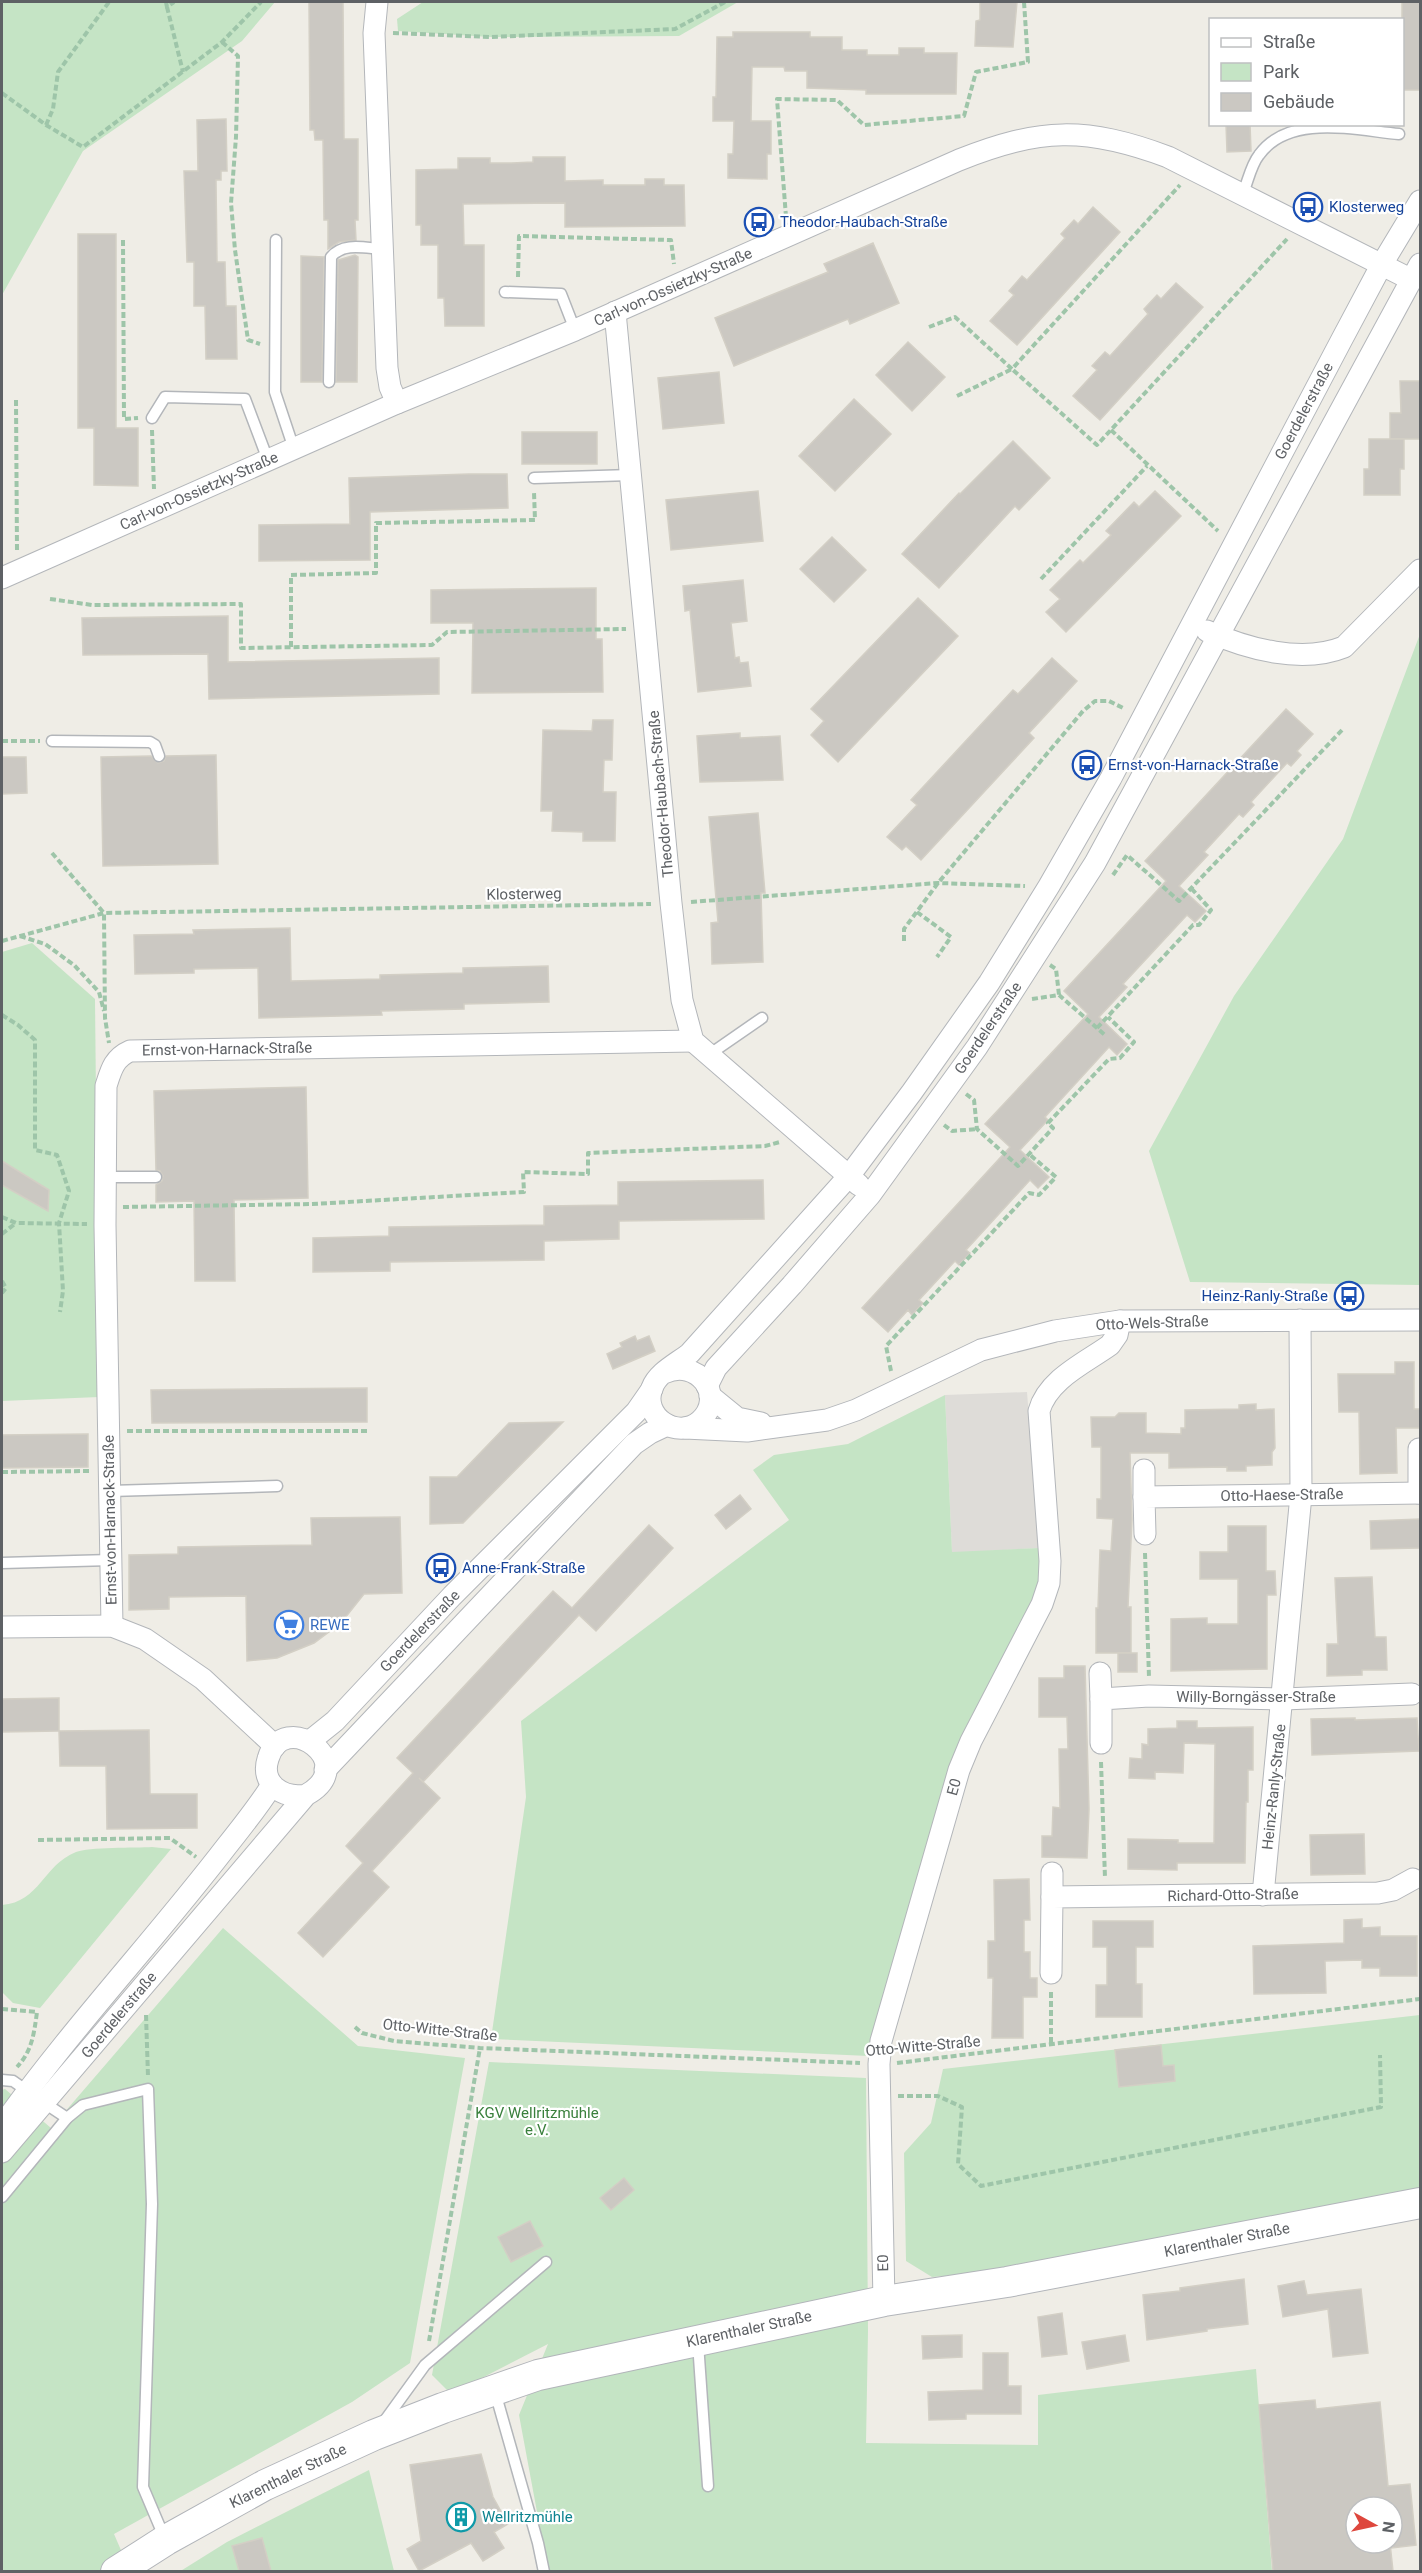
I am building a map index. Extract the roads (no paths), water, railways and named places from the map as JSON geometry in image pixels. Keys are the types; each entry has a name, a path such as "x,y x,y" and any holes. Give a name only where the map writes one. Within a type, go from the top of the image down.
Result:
{"main road":[{"name":"Klarenthaler Straße","path":"116,2571 151,2553 265,2485 374,2435 538,2375 884,2301 1019,2279 1420,2203"}],"street":[{"path":"376,2 374,33 387,368 390,387 397,403"},
{"name":"Carl-von-Ossietzky-Straße","path":"9,575 397,403 575,330 959,160 995,146 1031,136 1058,133 1097,135 1134,144 1194,169 1383,264 1416,272"},
{"name":"Goerdelerstraße","path":"310,1741 335,1721 452,1596 636,1412 658,1381 690,1353 849,1176 912,1092 989,983 1049,886 1111,778 1383,264 1420,201"},
{"name":"Goerdelerstraße","path":"2,2152 306,1795 319,1785 325,1770 634,1444 650,1433 700,1420 706,1413 708,1391 716,1368 870,1195 951,1083 1095,863 1416,272"},
{"name":"Theodor-Haubach-Straße","path":"615,312 671,903 682,1000 693,1041"},
{"path":"1193,624 1218,636 1251,647 1284,653 1334,651 1344,647 1420,570"},
{"path":"693,1041 870,1195"},
{"name":"Ernst-von-Harnack-Straße","path":"112,1626 105,1216 106,1086 113,1064 123,1054 130,1051 693,1041"},
{"name":"Heinz-Ranly-Straße","path":"1263,1895 1301,1495 1300,1320"},
{"name":"Otto-Wels-Straße","path":"676,1427 747,1431 827,1420 856,1410 943,1367 1002,1343 1055,1331 1120,1321 1420,1320"},
{"name":"E0","path":"884,2301 879,2064 887,2016 960,1770 971,1741 1042,1604 1049,1583 1050,1561 1039,1411 1042,1398 1051,1387 1110,1345 1117,1335 1120,1321"},
{"path":"676,1427 658,1419 652,1410 650,1400 658,1381 677,1368 692,1371 708,1391"},
{"name":"Otto-Wels-Straße","path":"708,1391 737,1418 770,1425 795,1426"},
{"name":"Otto-Haese-Straße","path":"1144,1497 1420,1493 1419,1449"},
{"path":"1144,1470 1145,1534"},
{"path":"2,1628 112,1626 145,1640 194,1672 253,1723 275,1746"},
{"path":"1100,1673 1101,1743"},
{"name":"Willy-Borngässer-Straße","path":"1101,1699 1149,1696 1283,1699 1412,1694"},
{"path":"306,1795 287,1796 272,1785 266,1770 270,1753 275,1746 292,1738 310,1741 322,1753 325,1770"},
{"name":"Goerdelerstraße","path":"2,2126 27,2091 259,1806 272,1785"},
{"path":"1051,1973 1052,1873"},
{"name":"Richard-Otto-Straße","path":"1052,1897 1378,1893 1417,1881"}],"lane":[{"path":"1243,193 1258,156 1276,136 1314,127 1399,135"},
{"path":"276,240 275,392 294,449"},
{"path":"328,382 331,256 339,249 351,247 381,249"},
{"path":"505,292 561,294 575,330"},
{"path":"152,418 165,397 245,399 268,460"},
{"path":"534,478 631,475"},
{"path":"52,741 150,742 155,745 159,756"},
{"path":"710,1054 762,1018"},
{"path":"106,1177 156,1177"},
{"path":"109,1480 277,1485"},
{"path":"2,1563 111,1560"},
{"path":"4,2079 27,2091 67,2118"},
{"path":"2,2197 67,2118 83,2105 148,2089 152,2204 143,2487 151,2553"},
{"path":"374,2435 425,2365 546,2262"},
{"path":"698,2340 708,2486"},
{"path":"494,2390 544,2571"}],"place":[{"name":"Klosterweg","path":"1308,207"},
{"name":"Theodor-Haubach-Straße","path":"759,222"},
{"name":"Ernst-von-Harnack-Straße","path":"1087,765"},
{"name":"Heinz-Ranly-Straße","path":"1349,1296"},
{"name":"Anne-Frank-Straße","path":"441,1568"},
{"name":"REWE","path":"289,1625"},
{"name":"Wellritzmühle","path":"461,2517"}],"park label":[{"name":"KGV Wellritzmühle e.V.","path":"537,2122"}]}
